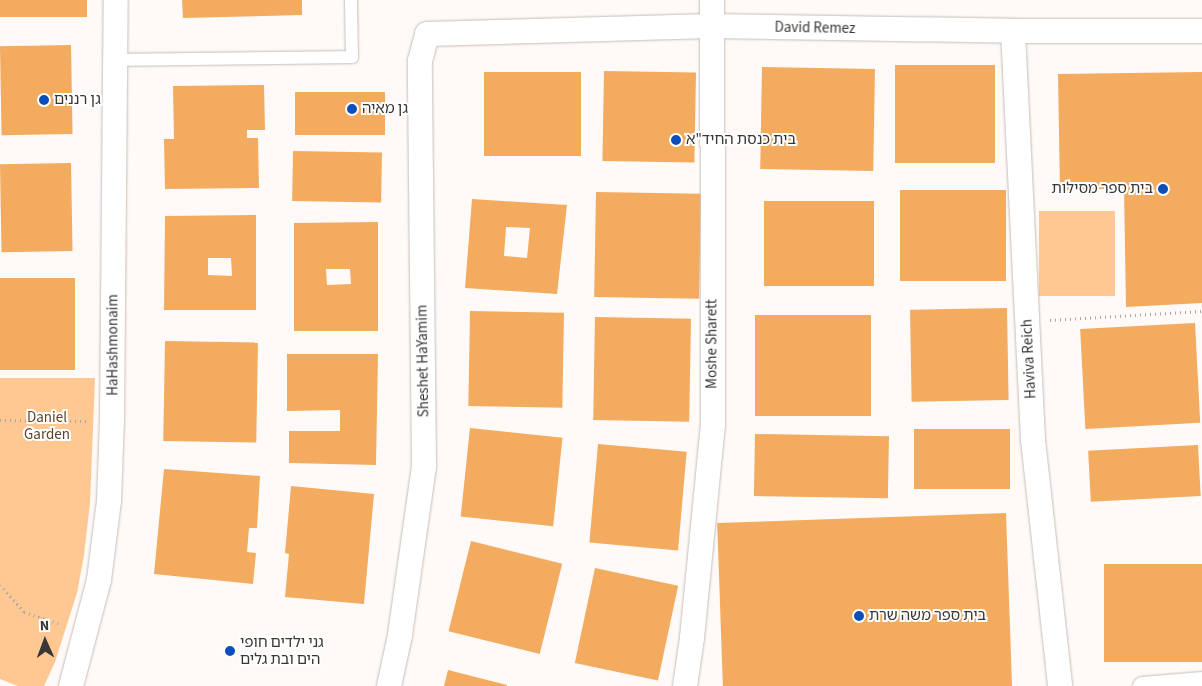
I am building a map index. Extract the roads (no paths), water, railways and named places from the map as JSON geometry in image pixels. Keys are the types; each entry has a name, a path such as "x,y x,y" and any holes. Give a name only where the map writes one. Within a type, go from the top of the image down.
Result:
{"street":[{"name":"HaHashmonaim","path":"71,686 100,580 109,501 112,421 116,0"},
{"name":"Moshe Sharett","path":"685,686 692,638 713,425 712,0"},
{"name":"David Remez","path":"427,34 711,26 1013,31 1202,31"},
{"name":"Haviva Reich","path":"1013,31 1033,440 1060,686"},
{"name":"Sheshet HaYamim","path":"390,686 400,635 424,466 420,61 427,34"},
{"path":"1142,686 1202,681"}],"lane":[{"path":"115,60 352,57 351,0"}],"place":[{"name":"גן רננים","path":"44,100"},
{"name":"גן מאיה","path":"352,109"},
{"name":"בית כנסת החיד\"א","path":"676,140"},
{"name":"בית ספר מסילות","path":"1163,189"},
{"name":"בית ספר משה שרת","path":"859,616"},
{"name":"גני ילדים חופי הים ובת גלים","path":"230,651"}],"park label":[{"name":"Daniel Garden","path":"47,426"}]}
